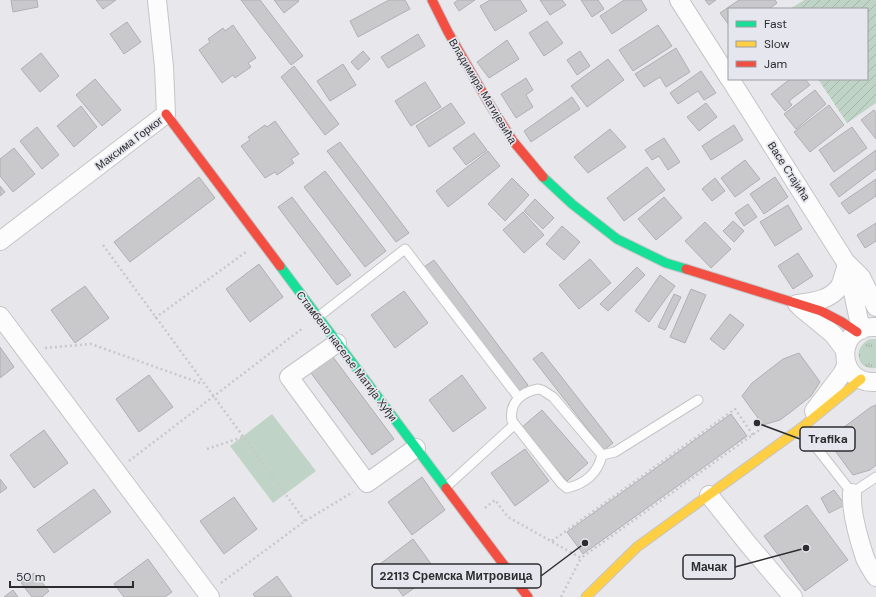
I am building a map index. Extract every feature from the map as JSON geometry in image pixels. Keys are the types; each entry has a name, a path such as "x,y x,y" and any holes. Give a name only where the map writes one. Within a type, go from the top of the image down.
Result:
{"street":[{"name":"Максима Горког","path":"0,241 166,114 164,67 157,0"},
{"name":"Владимира Матијевића","path":"432,0 448,32 512,141 543,177 572,204 617,239 666,262 815,309 864,330"},
{"name":"Васе Стајића","path":"679,0 728,77"},
{"name":"Васе Стајића","path":"730,80 847,264 864,330"},
{"name":"Стамбено насеље Матија Хуђи","path":"166,114 528,597"},
{"path":"796,304 820,301 831,295 840,286 847,264"},
{"name":"Васе Стајића","path":"847,264 857,271 876,307"},
{"name":"Владимира Матијевића","path":"796,304 833,334 846,357 852,373 868,380"},
{"path":"0,316 208,595"},
{"path":"801,428 842,374 849,340 864,330"},
{"path":"337,343 289,377 367,483 416,448"},
{"path":"586,597 637,547 868,380"},
{"path":"852,493 851,501 855,520 866,559 876,577"},
{"path":"709,494 748,544 793,597"}],"lane":[{"path":"318,317 405,249 519,398"},
{"path":"538,389 547,393 553,397 602,455 596,471 576,486 567,488 562,484 514,425 512,421 513,404 525,393 538,389"},
{"path":"602,455 615,452 698,400"},
{"path":"446,487 514,425"},
{"path":"801,428 852,493 876,477"}],"path":[{"path":"155,318 261,241"},
{"path":"103,245 305,522"},
{"path":"116,471 318,317"},
{"path":"25,350 91,344 204,384"},
{"path":"552,541 735,409 753,435"},
{"path":"560,597 581,558 762,428"},
{"path":"207,449 243,437"},
{"path":"208,595 305,522 367,483"},
{"path":"470,519 495,500 508,517 581,558"}],"green space":[{"path":"804,0 876,0 876,103 847,123 819,80 868,80 868,8 792,8"},
{"path":"870,339 876,339 876,368 864,366 859,358 861,347"},
{"path":"272,414 316,471 273,503 230,446"}],"building":[{"path":"11,0 37,0 38,7 13,12"},
{"path":"96,0 116,0 103,9"},
{"path":"241,0 260,0 303,56 291,65"},
{"path":"274,0 298,0 299,1 284,13"},
{"path":"389,0 405,0 410,9 358,37 350,21"},
{"path":"458,0 475,0 459,11 454,3"},
{"path":"490,0 520,0 527,11 495,31 480,6"},
{"path":"540,0 562,0 566,5 550,15"},
{"path":"581,0 598,0 604,9 592,17"},
{"path":"624,0 641,0 647,10 612,34 600,16"},
{"path":"705,0 716,0 709,5"},
{"path":"739,0 775,0 777,3 770,8 728,8 728,24 720,13"},
{"path":"547,21 563,43 544,56 529,33"},
{"path":"127,22 141,42 124,54 110,34"},
{"path":"233,25 256,58 248,63 251,67 235,78 233,75 222,83 199,50 210,42 208,39 223,28 225,31"},
{"path":"658,25 672,46 633,71 619,50"},
{"path":"418,34 425,46 388,68 381,57"},
{"path":"507,40 519,59 489,78 477,62"},
{"path":"676,48 690,72 666,87 660,77 644,87 635,74"},
{"path":"363,51 370,59 358,70 351,62"},
{"path":"580,51 590,66 577,75 567,60"},
{"path":"41,53 59,76 40,92 21,69"},
{"path":"608,59 624,80 587,107 571,86"},
{"path":"343,64 356,85 330,101 317,81"},
{"path":"294,66 339,124 325,135 281,77"},
{"path":"701,71 716,93 704,100 698,91 678,104 670,93"},
{"path":"526,78 533,90 526,95 533,107 516,118 501,94"},
{"path":"95,79 121,110 102,126 76,95"},
{"path":"789,80 806,80 810,85 789,101 792,105 785,111 771,94"},
{"path":"425,82 441,107 411,126 395,101"},
{"path":"815,90 826,104 796,129 784,114"},
{"path":"572,97 580,109 531,142 524,131"},
{"path":"451,103 465,123 429,147 416,126"},
{"path":"706,103 717,117 699,131 687,117"},
{"path":"829,105 844,125 810,152 794,132"},
{"path":"81,106 97,127 74,147 57,126"},
{"path":"874,110 876,113 876,139 861,120"},
{"path":"275,121 299,154 291,159 294,163 277,175 275,172 265,178 241,146 250,140 248,137 265,125 267,127"},
{"path":"734,125 743,140 711,160 702,146"},
{"path":"37,127 59,155 42,169 20,141"},
{"path":"852,127 867,148 834,172 819,150"},
{"path":"610,129 626,147 588,173 574,157"},
{"path":"474,133 487,150 466,165 453,148"},
{"path":"664,138 680,162 668,170 659,156 652,160 645,150"},
{"path":"340,142 409,233 396,242 327,151"},
{"path":"14,148 35,174 13,192 0,176 0,159"},
{"path":"876,150 876,169 839,197 830,184"},
{"path":"488,151 500,166 448,207 436,191"},
{"path":"745,160 760,179 735,197 721,178"},
{"path":"647,167 665,190 624,221 607,198"},
{"path":"325,171 386,251 365,267 304,187"},
{"path":"199,177 215,198 130,262 114,242"},
{"path":"775,177 788,197 764,214 750,194"},
{"path":"512,178 529,195 505,221 488,204"},
{"path":"715,178 725,191 712,201 702,189"},
{"path":"876,179 876,196 849,214 841,203"},
{"path":"0,186 5,192 0,196"},
{"path":"292,197 351,275 337,285 278,207"},
{"path":"664,197 682,218 656,240 638,219"},
{"path":"535,199 554,218 543,229 524,211"},
{"path":"748,204 757,217 744,226 735,213"},
{"path":"788,205 802,229 775,246 760,222"},
{"path":"523,212 544,235 524,253 503,230"},
{"path":"733,221 744,231 734,242 723,231"},
{"path":"705,222 731,249 711,268 685,241"},
{"path":"876,223 876,241 865,248 857,235"},
{"path":"562,226 580,242 564,260 546,244"},
{"path":"798,253 813,276 793,289 778,266"},
{"path":"590,259 611,283 579,309 559,285"},
{"path":"434,260 528,385 519,393 424,267"},
{"path":"259,264 283,297 250,322 226,289"},
{"path":"637,267 645,275 608,311 600,304"},
{"path":"660,275 675,286 649,322 635,311"},
{"path":"85,286 109,318 75,343 51,310"},
{"path":"691,289 706,295 685,343 670,337"},
{"path":"404,291 428,323 395,348 371,315"},
{"path":"674,294 681,297 665,330 658,327"},
{"path":"730,314 744,325 724,350 710,339"},
{"path":"0,347 14,367 0,378"},
{"path":"542,352 613,443 604,450 533,359"},
{"path":"799,353 820,382 811,396 792,411 780,420 763,425 742,396 752,383 783,359"},
{"path":"333,357 394,439 372,455 311,373"},
{"path":"149,375 173,407 139,432 116,399"},
{"path":"462,375 486,408 453,432 429,400"},
{"path":"876,405 876,465 870,470 853,475 830,444 840,430 871,407"},
{"path":"542,410 588,463 567,481 521,428"},
{"path":"731,414 747,436 583,554 567,532"},
{"path":"44,430 68,463 34,488 10,455"},
{"path":"525,449 549,481 515,506 491,473"},
{"path":"422,477 445,510 412,535 388,502"},
{"path":"0,479 7,488 0,493"},
{"path":"94,489 111,512 54,553 37,530"},
{"path":"834,490 845,505 829,513 821,498"},
{"path":"234,497 257,529 224,554 200,521"},
{"path":"807,505 848,560 805,591 764,536"},
{"path":"413,539 437,572 403,596 380,564"},
{"path":"148,559 172,592 165,597 124,597 114,584"},
{"path":"34,573 49,591 42,597 32,597 21,583"},
{"path":"277,576 292,597 255,597 253,594"},
{"path":"13,590 18,597 4,597"}],"traffic: fast":[{"path":"543,177 572,204 617,239 666,263 686,269"},
{"path":"280,266 446,488"}],"traffic: slow":[{"path":"586,597 637,547 801,428 861,379"}],"traffic: jam":[{"path":"432,0 448,32 487,100 513,141 543,177"},
{"path":"166,114 280,266"},
{"path":"686,269 821,311 857,332"},
{"path":"446,488 528,597"}],"place":[{"name":"Trafika","path":"757,423"},
{"name":"22113 Сремска Митровица","path":"585,543"},
{"name":"Мачак","path":"806,548"}]}
